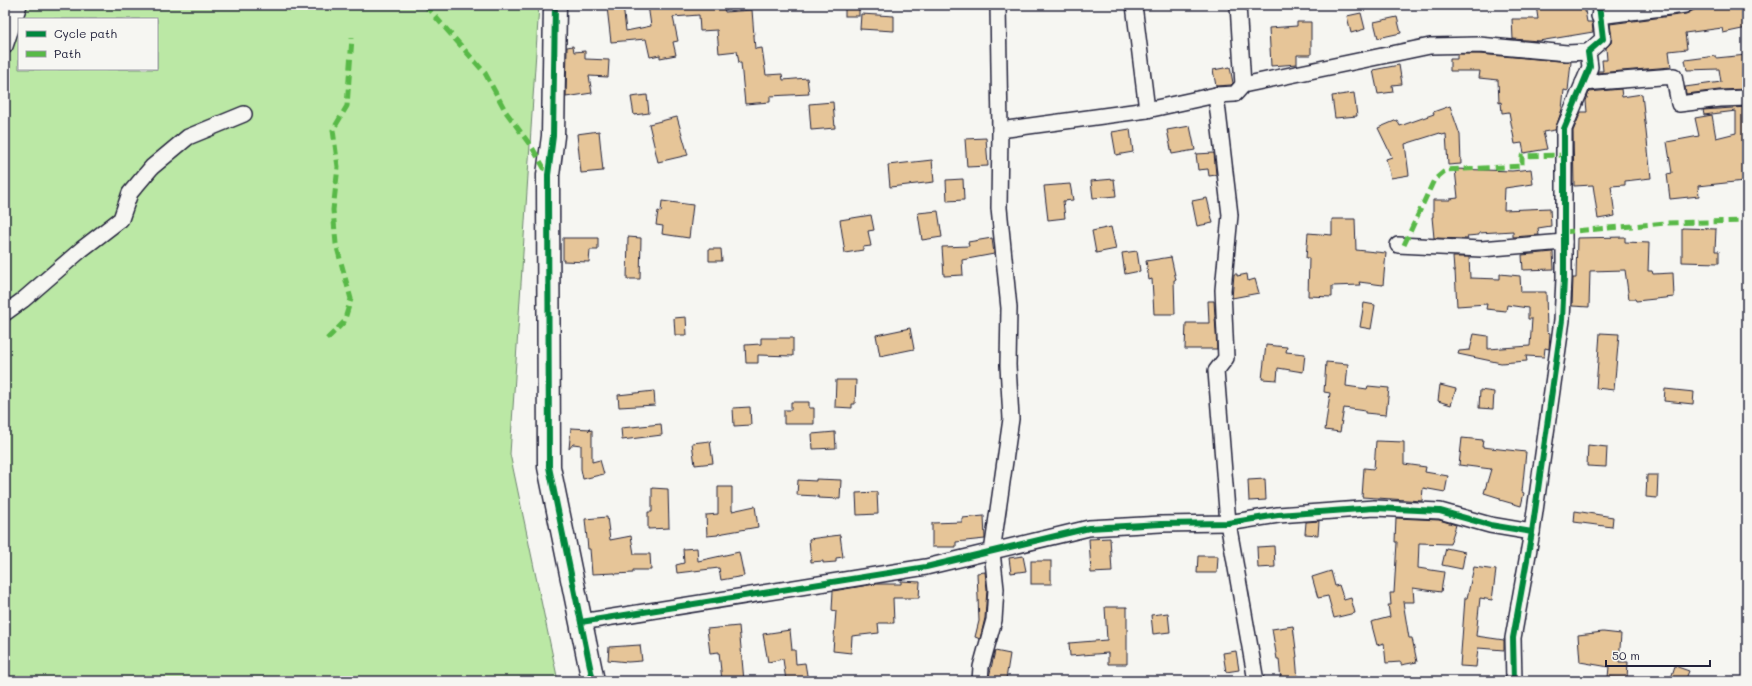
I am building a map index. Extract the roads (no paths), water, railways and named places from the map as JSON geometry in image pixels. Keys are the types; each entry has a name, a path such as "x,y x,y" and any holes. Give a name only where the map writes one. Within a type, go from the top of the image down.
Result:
{"street":[{"path":"5,46 19,5"},
{"path":"555,5 553,136 548,174 549,467 593,681"},
{"path":"980,681 981,667 994,620 996,588 992,552 1011,419 1008,365 1009,308 999,208 1000,130 998,5"},
{"path":"1134,5 1147,110"},
{"path":"1238,5 1243,85"},
{"path":"1000,130 1147,110 1216,95 1235,94 1243,85 1430,46 1479,45 1567,53 1588,52 1603,39 1599,10 1685,5"},
{"path":"1514,681 1513,638 1532,532 1562,320 1564,278 1564,129 1590,67 1588,52"},
{"path":"1583,82 1674,76 1679,104 1720,99 1747,98"},
{"path":"1216,95 1230,216 1223,290 1226,358 1216,371 1228,523 1256,681"},
{"path":"5,313 23,300 82,249 121,219 130,193 152,167 188,137 244,114"},
{"path":"1398,245 1481,249 1564,242"},
{"path":"581,622 926,567 1089,528 1161,524 1228,523 1278,515 1374,508 1440,511 1490,525 1532,532"}]}
